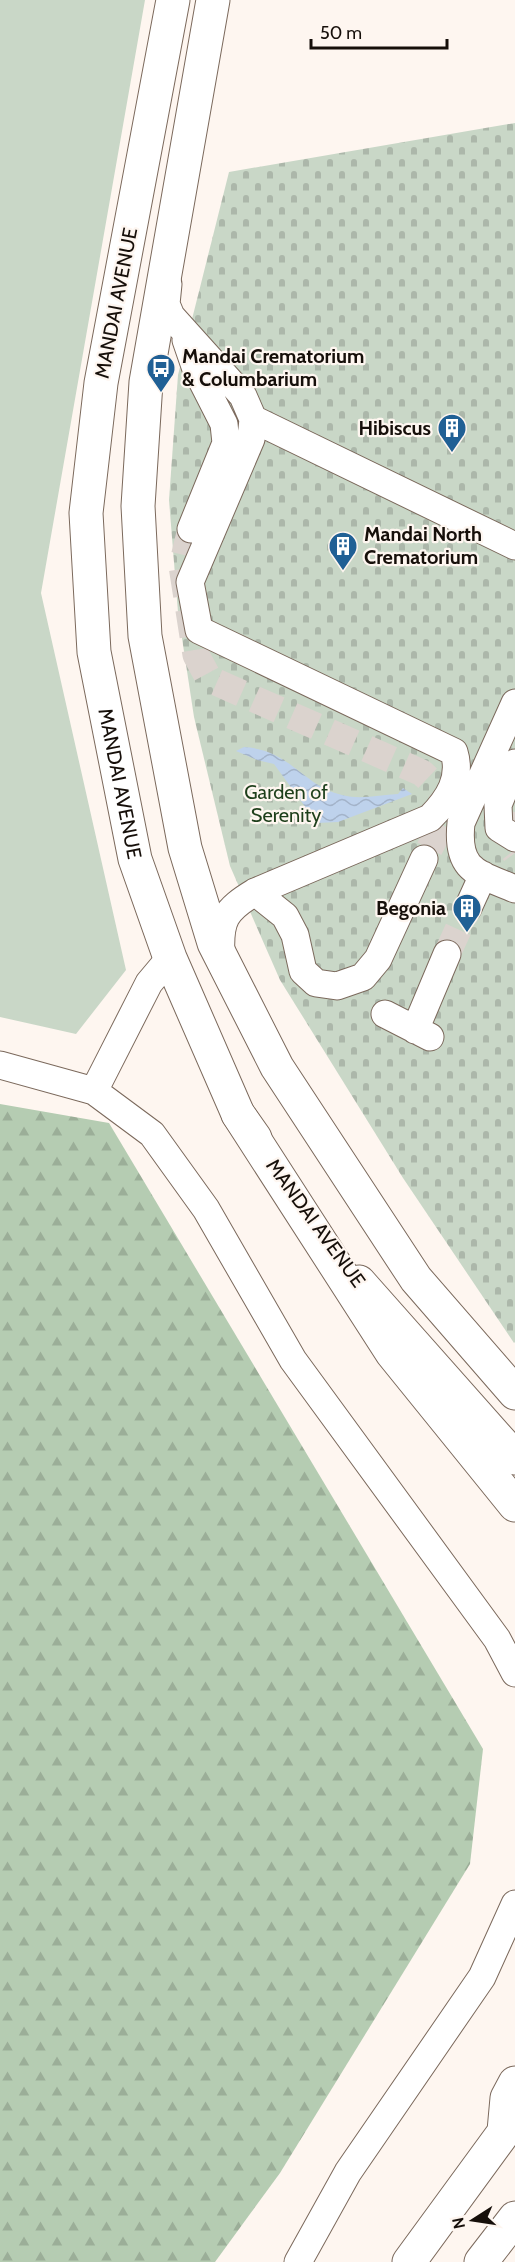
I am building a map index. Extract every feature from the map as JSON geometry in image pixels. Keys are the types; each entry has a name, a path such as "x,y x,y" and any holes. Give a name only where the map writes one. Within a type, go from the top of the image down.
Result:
{"main road":[{"name":"MANDAI AVENUE","path":"174,0 101,383 86,513 94,652 135,859 170,958 238,1114 364,1290 515,1458"},
{"path":"213,0 146,382 138,506 145,636 185,848 214,943 276,1067 416,1279 515,1393"},
{"path":"238,1114 392,1353 515,1505"},
{"path":"409,2262 509,2124 507,2098 515,2083"},
{"path":"481,2262 515,2218"}],"lane":[{"path":"169,255 166,304 171,316 243,396 253,419 252,439 190,582 199,630 454,752 459,769 444,804 430,818 255,892 230,909 220,932 221,956"},
{"path":"181,328 196,369 224,424 226,443 191,529"},
{"path":"253,419 515,546"},
{"path":"515,703 461,823 460,846 467,865 483,876 515,889"},
{"path":"515,763 498,805 499,828 515,838"},
{"path":"255,892 285,916 295,935 303,971 316,983 337,986 363,977 378,959 424,859"},
{"path":"468,908 483,876"},
{"path":"386,1014 423,1034 447,954"},
{"path":"94,1091 149,982 170,958"},
{"path":"0,1065 94,1091 152,1134 206,1209 292,1360 497,1639 515,1673"},
{"path":"298,2262 348,2172 482,1977 515,1904"}],"green space":[{"path":"0,0 145,0 41,593 126,970 76,1034 0,1017"},
{"name":"Garden of Serenity","path":"515,123 514,1343 403,1178 280,980 230,866 194,717 178,612 169,500 178,375 229,172"},
{"path":"0,1104 109,1123 483,1749 470,1864 280,2173 215,2262 0,2262"}],"water":[{"path":"244,747 274,754 317,784 342,795 363,797 398,794 403,788 412,794 338,822 317,823 274,764 236,751"}],"tunnel":[{"path":"191,529 182,566 196,655 209,679 422,773 442,792 448,813 424,859"},
{"path":"515,812 509,845 515,853"},
{"path":"447,954 468,908"}],"place":[{"name":"Mandai Crematorium & Columbarium","path":"161,394"},
{"name":"Hibiscus","path":"452,454"},
{"name":"Mandai North Crematorium","path":"343,572"},
{"name":"Begonia","path":"467,934"}]}
